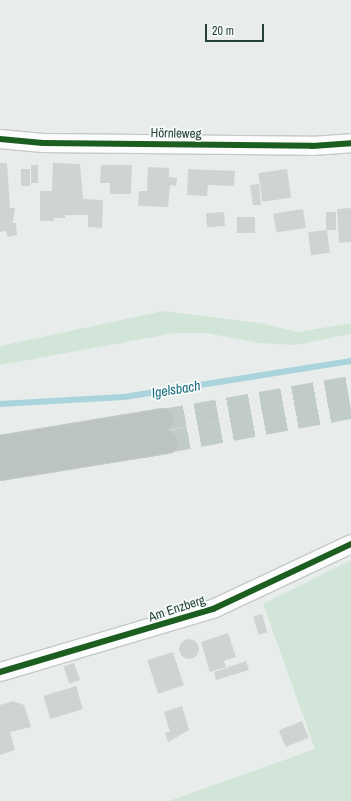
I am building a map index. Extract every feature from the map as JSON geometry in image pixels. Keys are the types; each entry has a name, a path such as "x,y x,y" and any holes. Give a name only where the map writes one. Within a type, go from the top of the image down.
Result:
{"highway":[{"path":"0,447 163,420"},
{"path":"0,469 167,442"}],"street":[{"name":"Hörnleweg","path":"0,139 43,143 312,146 351,143"},
{"name":"Am Enzberg","path":"0,672 213,609 351,544"}],"green space":[{"path":"163,311 260,323 298,332 351,323 351,334 295,345 258,343 206,333 175,333 0,365 0,346"},
{"path":"351,560 351,801 169,801 315,749 263,604"}],"building":[{"path":"0,163 7,163 10,208 15,208 13,223 16,223 17,235 8,237 6,231 0,232"},
{"path":"53,163 80,164 83,199 103,200 102,228 88,227 88,215 65,215 65,218 54,218 54,221 40,221 40,191 52,191"},
{"path":"31,165 38,165 38,183 31,183"},
{"path":"101,165 132,165 131,194 110,194 110,183 100,183"},
{"path":"148,167 169,168 169,177 177,178 176,186 170,185 168,207 138,206 139,191 147,191"},
{"path":"21,169 30,169 30,186 21,186"},
{"path":"188,169 235,171 234,186 208,185 207,196 187,195"},
{"path":"287,169 291,198 262,202 258,173"},
{"path":"259,184 261,205 253,205 250,185"},
{"path":"351,208 351,242 339,243 337,209"},
{"path":"303,209 306,228 276,232 273,214"},
{"path":"224,212 225,226 207,227 206,213"},
{"path":"326,212 336,212 336,230 326,230"},
{"path":"237,217 255,217 255,233 237,233"},
{"path":"327,230 330,253 311,255 308,232"},
{"path":"262,614 267,632 259,635 253,616"},
{"path":"228,633 236,657 224,661 226,667 210,672 201,642"},
{"path":"185,639 193,639 199,645 199,653 193,659 185,659 179,653 179,645"},
{"path":"173,652 184,685 158,694 147,660"},
{"path":"246,661 249,670 216,680 214,672"},
{"path":"74,663 80,680 69,684 64,667"},
{"path":"76,686 83,709 51,719 43,696"},
{"path":"13,701 24,705 31,727 10,732 15,750 0,755 0,705"},
{"path":"182,706 189,730 168,742 165,733 170,732 164,712"},
{"path":"302,721 309,738 286,747 279,730"}],"waterway":[{"name":"Igelsbach","path":"0,404 124,397 351,361"}],"tunnel":[{"path":"163,420 351,387"},
{"path":"167,442 351,408"}],"cycle path":[{"path":"0,139 43,143 312,146 351,143"},
{"path":"0,672 213,609 351,544"}]}
